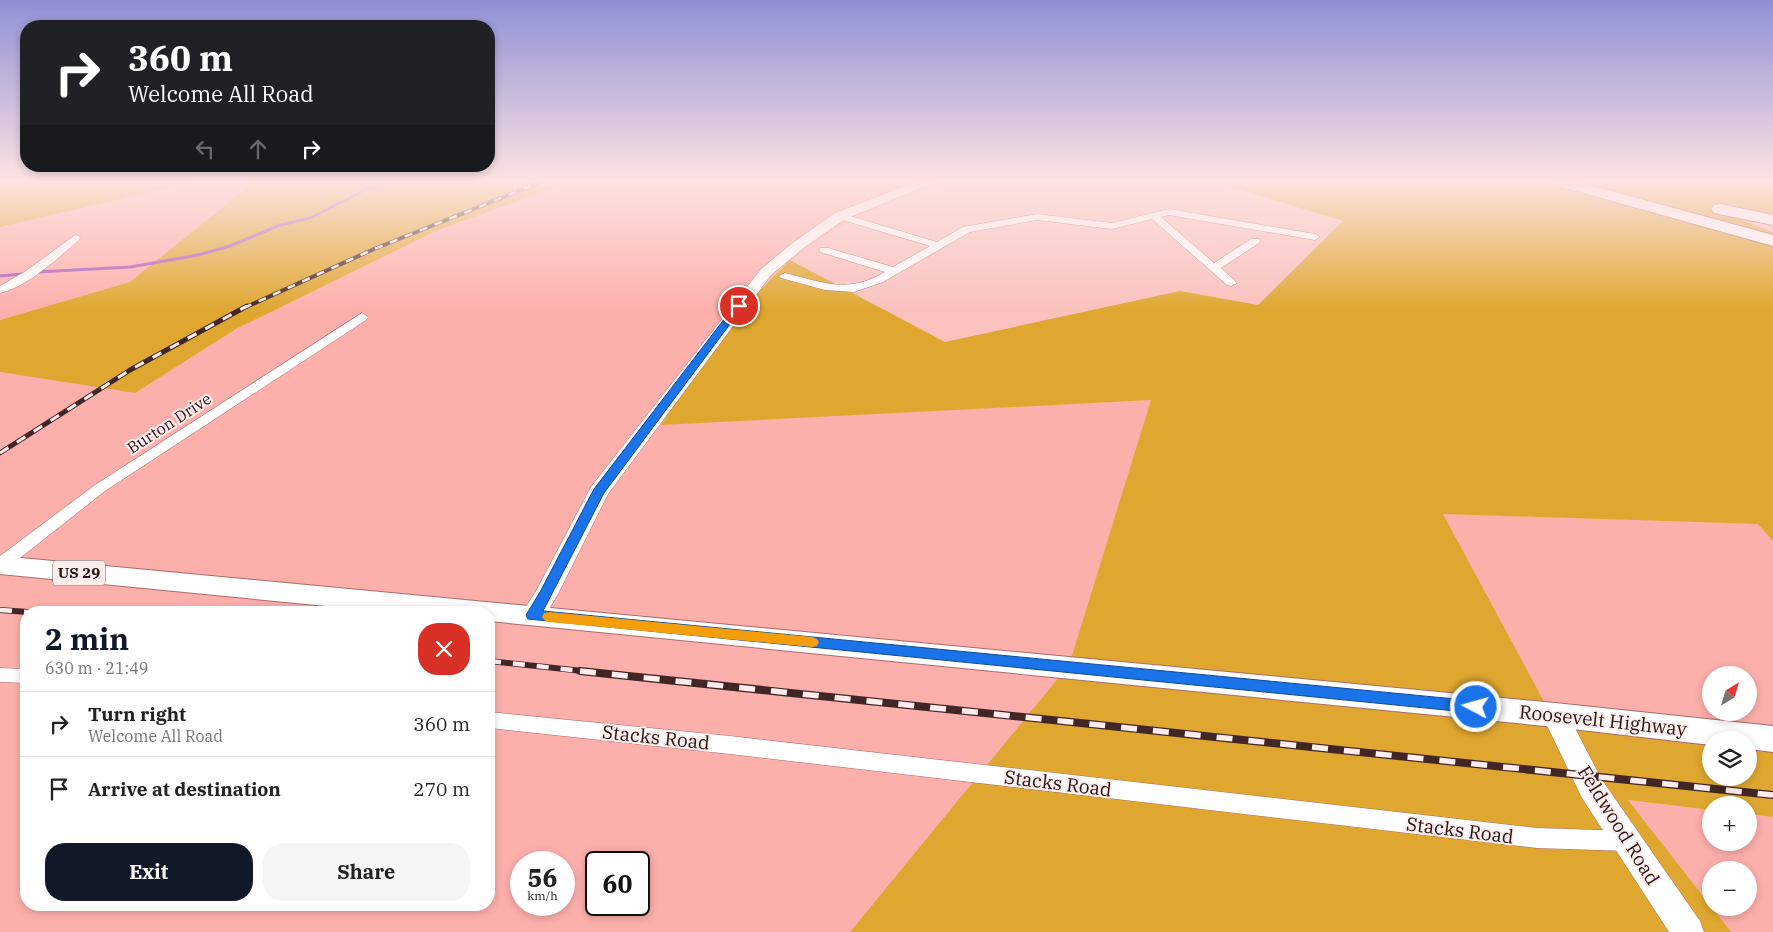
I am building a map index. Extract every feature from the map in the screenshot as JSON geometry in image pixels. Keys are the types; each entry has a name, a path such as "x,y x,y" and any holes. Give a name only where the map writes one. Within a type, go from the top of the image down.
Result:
{"highway":[{"path":"1718,225 1773,241"},
{"path":"1738,225 1773,234"}],"main road":[{"name":"Roosevelt Highway","path":"0,565 418,606"},
{"name":"Roosevelt Highway","path":"495,612 1555,715 1773,738"}],"street":[{"path":"533,615 546,594 598,492 766,272 783,257 827,225"},
{"path":"872,225 937,245"},
{"path":"785,276 825,287 854,290 869,285 967,229 987,225"},
{"path":"1165,225 1231,283"},
{"path":"1248,225 1315,237"},
{"path":"0,290 47,262 75,238"},
{"path":"1214,268 1254,241"},
{"path":"824,250 894,271"},
{"name":"Burton Drive","path":"0,565 100,488 362,317"},
{"path":"0,675 20,676"},
{"name":"Feldwood Road","path":"1555,715 1592,789 1688,932"},
{"name":"Stacks Road","path":"495,721 730,745 1537,838 1628,841"}],"shaded area":[{"path":"200,225 130,282 0,320 0,227"},
{"path":"200,225 451,225 436,231 236,329 135,393 0,372 0,320 130,282"},
{"path":"451,225 844,225 827,234 786,263 723,327 662,424 1151,400 1069,665 850,932 0,932 0,372 135,393 236,329 436,231"},
{"path":"1338,225 1756,225 1773,232 1773,541 1758,524 1443,514 1547,707 1773,726 1773,817 1757,815 1757,796 1702,796 1702,809 1628,800 1702,895 1702,916 1719,916 1731,932 850,932 1069,665 1151,400 661,425 723,327 790,260 945,342 1180,291 1258,305"},
{"path":"1443,514 1758,524 1773,541 1773,726 1714,721 1758,721 1758,666 1702,666 1702,720 1547,707"},
{"path":"1627,800 1702,809 1702,851 1757,851 1757,815 1773,817 1773,932 1731,932 1718,916 1757,916 1757,861 1702,861 1702,896"}],"waterway":[{"path":"37,272 130,267 198,255 230,246 279,225"},
{"path":"0,276 22,274"}],"railway":[{"path":"244,308 374,249 433,225"},
{"path":"0,453 130,370 247,306"},
{"path":"0,610 20,611"},
{"path":"495,662 592,672"},
{"path":"580,671 1773,795"}],"slow traffic":[{"path":"549,617 812,642"}],"route":[{"path":"739,306 598,492 546,594 533,615 1476,707"}]}
